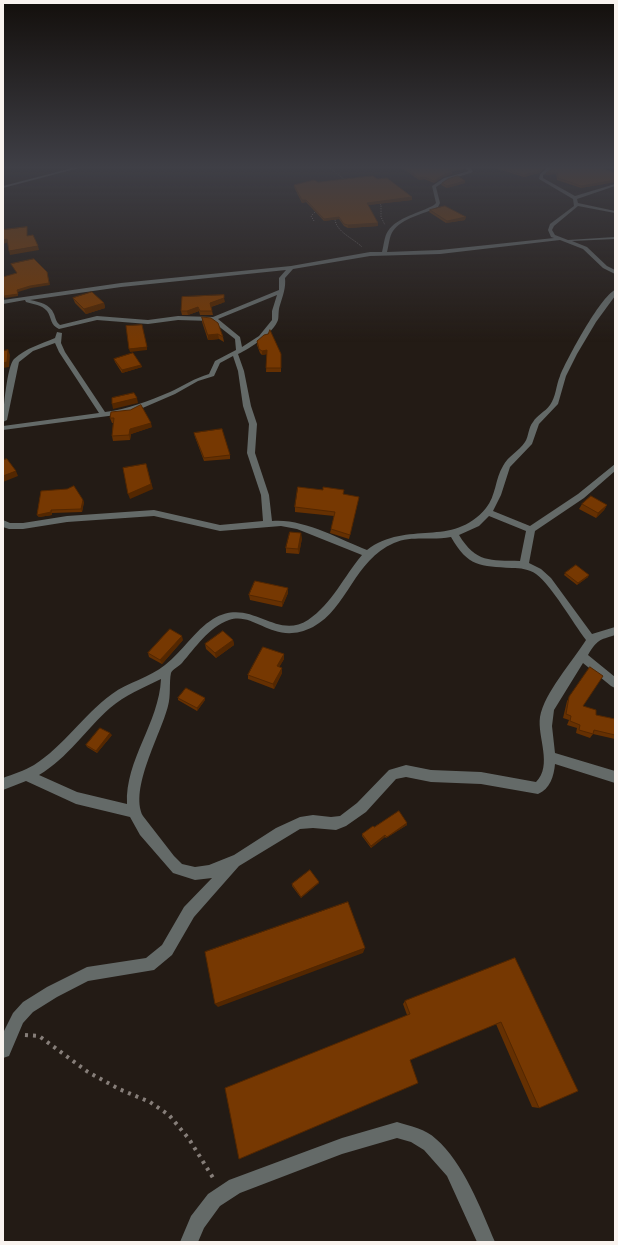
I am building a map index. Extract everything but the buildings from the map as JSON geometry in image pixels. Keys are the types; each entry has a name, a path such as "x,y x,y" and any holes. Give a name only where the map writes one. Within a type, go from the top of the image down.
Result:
{"street":[{"path":"384,253 391,231 397,226"},
{"path":"552,226 550,228 551,234 561,240 585,248 612,272 615,277"},
{"path":"3,302 121,285 291,268 370,254 440,252 561,240 615,238"},
{"path":"3,428 133,410 173,393 196,380 212,375 217,362 257,341 273,322 283,288 282,278 291,268"},
{"path":"59,327 97,318 148,322 178,318 214,319 281,291"},
{"path":"3,784 27,775 52,759 118,695 166,670 207,629 227,616 235,614 245,616 286,630 306,625 316,619 327,608 368,554 382,544 394,539 417,536 454,535 468,529 488,512 495,500 507,466 530,441 535,425 555,403 562,379 575,351 603,307 615,292"},
{"path":"22,300 46,306 50,310 55,324 59,327"},
{"path":"214,319 238,338 237,352 247,406 253,424 251,453 265,494 268,523"},
{"path":"59,327 58,339 62,352 103,414"},
{"path":"3,420 15,365 19,358 31,350 58,339"},
{"path":"3,384 12,383"},
{"path":"524,565 531,530 581,496 615,467"},
{"path":"488,512 531,530"},
{"path":"3,523 9,526 23,526 67,519 154,513 220,528 268,523 299,526 368,554"},
{"path":"454,535 463,550 486,563 524,565 538,571 548,580 591,640"},
{"path":"166,670 166,694 134,788 134,812 148,834 171,862 180,869 192,873 209,872 239,859 273,837 302,822 311,820 331,824 342,822 352,815 393,774 400,771 431,776 481,778 538,788 544,784 547,775 549,757 546,720 547,711 591,640 597,636 615,631"},
{"path":"582,656 615,683"},
{"path":"549,757 615,777"},
{"path":"27,775 76,798 134,812"},
{"path":"4,1047 18,1018 28,1007 70,981 87,974 150,965 159,958 167,950 189,912 239,859"},
{"path":"189,1242 197,1222 222,1194 235,1186 342,1146 398,1130 414,1135 430,1144 453,1170 486,1242"}],"path":[{"path":"336,226 356,240 370,254"},
{"path":"387,226 391,231"},
{"path":"4,1047 24,1035 33,1034 39,1036 88,1072 120,1089 150,1102 169,1115 190,1139 222,1194"}]}
